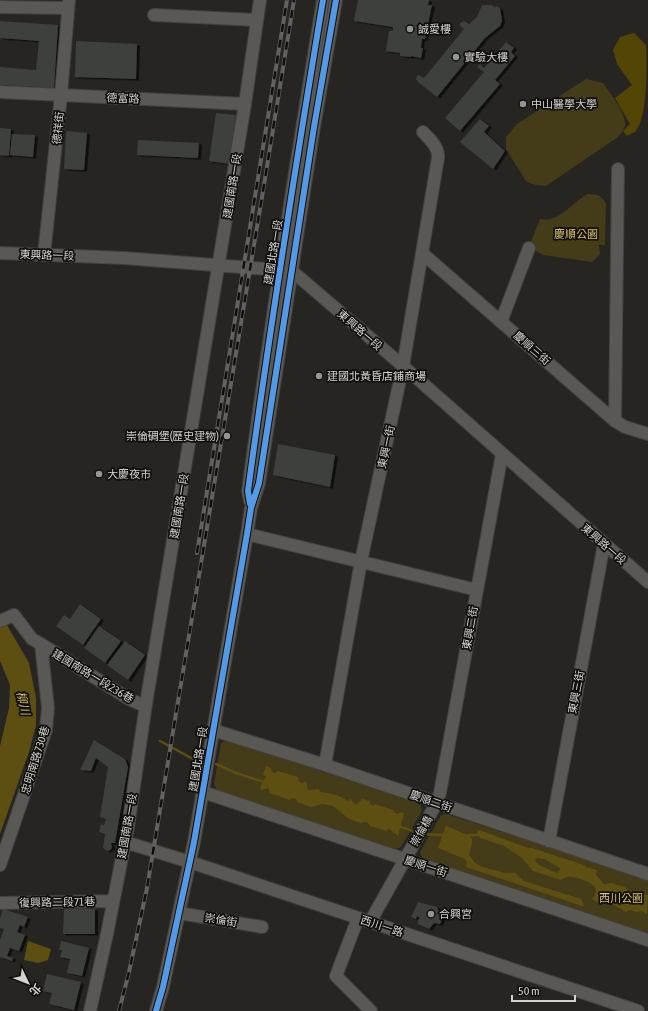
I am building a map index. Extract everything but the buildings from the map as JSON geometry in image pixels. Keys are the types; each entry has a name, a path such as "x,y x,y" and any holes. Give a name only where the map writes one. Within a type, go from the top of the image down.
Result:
{"street":[{"name":"建國南路一段","path":"90,1011 125,842 146,704 245,104 260,0"},
{"name":"建國北路一段","path":"250,508 248,491 280,270 324,0"},
{"name":"建國北路一段","path":"156,1011 179,913 204,792 250,508 259,483 314,127 336,0"},
{"path":"0,7 63,8 68,3"},
{"name":"德祥街","path":"44,255 61,94 68,3"},
{"path":"154,15 256,20"},
{"name":"德富路","path":"0,92 245,104"},
{"name":"東興一街","path":"325,765 362,561 403,366 438,152 435,145 423,132"},
{"path":"615,421 618,169"},
{"path":"501,322 529,248"},
{"name":"慶順三街","path":"422,253 615,421 625,428 648,434"},
{"name":"東興路一段","path":"0,254 124,258 292,271 403,366 648,582"},
{"name":"東興二街","path":"436,803 440,792 502,454"},
{"path":"247,534 477,590"},
{"name":"東興三街","path":"549,841 604,544"},
{"path":"7,618 32,639 41,644"},
{"name":"建國南路一段236巷","path":"41,644 129,699 140,704 146,704"},
{"name":"忠明南路730巷","path":"0,865 46,730 48,708 41,644"},
{"name":"慶順二街","path":"213,730 325,765 648,874"},
{"name":"慶順一街","path":"204,792 648,940"},
{"name":"崇倫橋","path":"405,860 436,803"},
{"name":"西川一路","path":"125,842 190,862 638,1011"},
{"path":"370,922 405,860"},
{"name":"復興路二段71巷","path":"0,903 114,901"},
{"name":"崇倫街","path":"179,913 262,927"},
{"path":"358,918 336,976 371,1011"}],"green space":[{"path":"586,79 603,83 621,110 625,121 624,129 618,137 546,186 535,185 526,181 506,149 506,137 517,124"},
{"name":"慶順公園","path":"588,194 599,196 606,204 605,245 599,245 600,254 592,262 543,255 529,247 540,219 547,220 560,215"},
{"path":"227,740 420,804 422,811 401,847 396,849 217,790 214,784 221,743"},
{"name":"西川公園","path":"447,814 648,880 648,932 646,933 422,858 420,852 441,815"}],"shaded area":[{"path":"634,33 646,45 646,91 639,125 635,132 627,136 623,131 630,124 615,98 632,85 617,64 613,50 620,37"}],"water":[{"name":"柳川","path":"0,613 29,663 36,698 36,725 29,752 0,834 0,746 9,708 10,685 0,661"},
{"path":"266,766 271,768 272,772 275,773 278,771 298,777 299,782 303,783 306,781 308,790 319,789 320,792 335,795 348,801 350,799 356,805 362,799 369,801 372,806 375,804 393,810 398,814 401,812 404,814 398,836 389,829 386,831 370,826 367,822 361,823 349,819 333,806 322,804 311,807 297,802 296,799 292,798 290,800 270,793 268,788 262,790 260,789 262,782 266,777 263,774"},
{"path":"446,826 470,836 472,842 469,855 475,863 483,867 505,873 515,873 524,881 581,899 584,905 582,906 466,867 467,863 465,859 438,848"},
{"path":"478,831 482,831 528,848 532,848 597,870 596,875 604,884 611,883 625,887 628,891 640,895 643,893 648,895 647,914 642,911 636,912 630,910 626,912 617,906 597,902 592,899 596,893 595,887 588,882 579,878 570,877 566,877 561,880 533,871 522,858 504,846 480,838 477,833","holes":["537,858 544,859 560,868 560,870 557,873 539,865 535,861"]},
{"path":"28,941 51,949 48,960 38,963 24,960"}],"waterway":[{"path":"160,741 193,759"},
{"path":"216,764 236,773 264,782"},
{"path":"398,826 416,832"},
{"path":"423,834 446,835"},
{"path":"467,835 482,835"}],"railway":[{"path":"197,553 287,0"},
{"path":"119,1011 147,888 294,0"}],"cycle path":[{"path":"250,504 248,491 265,368 323,0"},
{"path":"156,1011 163,987 194,842 251,508 259,483 314,127 336,0"}],"place":[{"name":"誠愛樓","path":"410,29"},
{"name":"實驗大樓","path":"456,57"},
{"name":"中山醫學大學","path":"523,104"},
{"name":"建國北黃昏店鋪商場","path":"319,376"},
{"name":"崇倫碉堡(歷史建物)","path":"227,436"},
{"name":"大慶夜市","path":"99,474"},
{"name":"合興宮","path":"431,914"}]}
